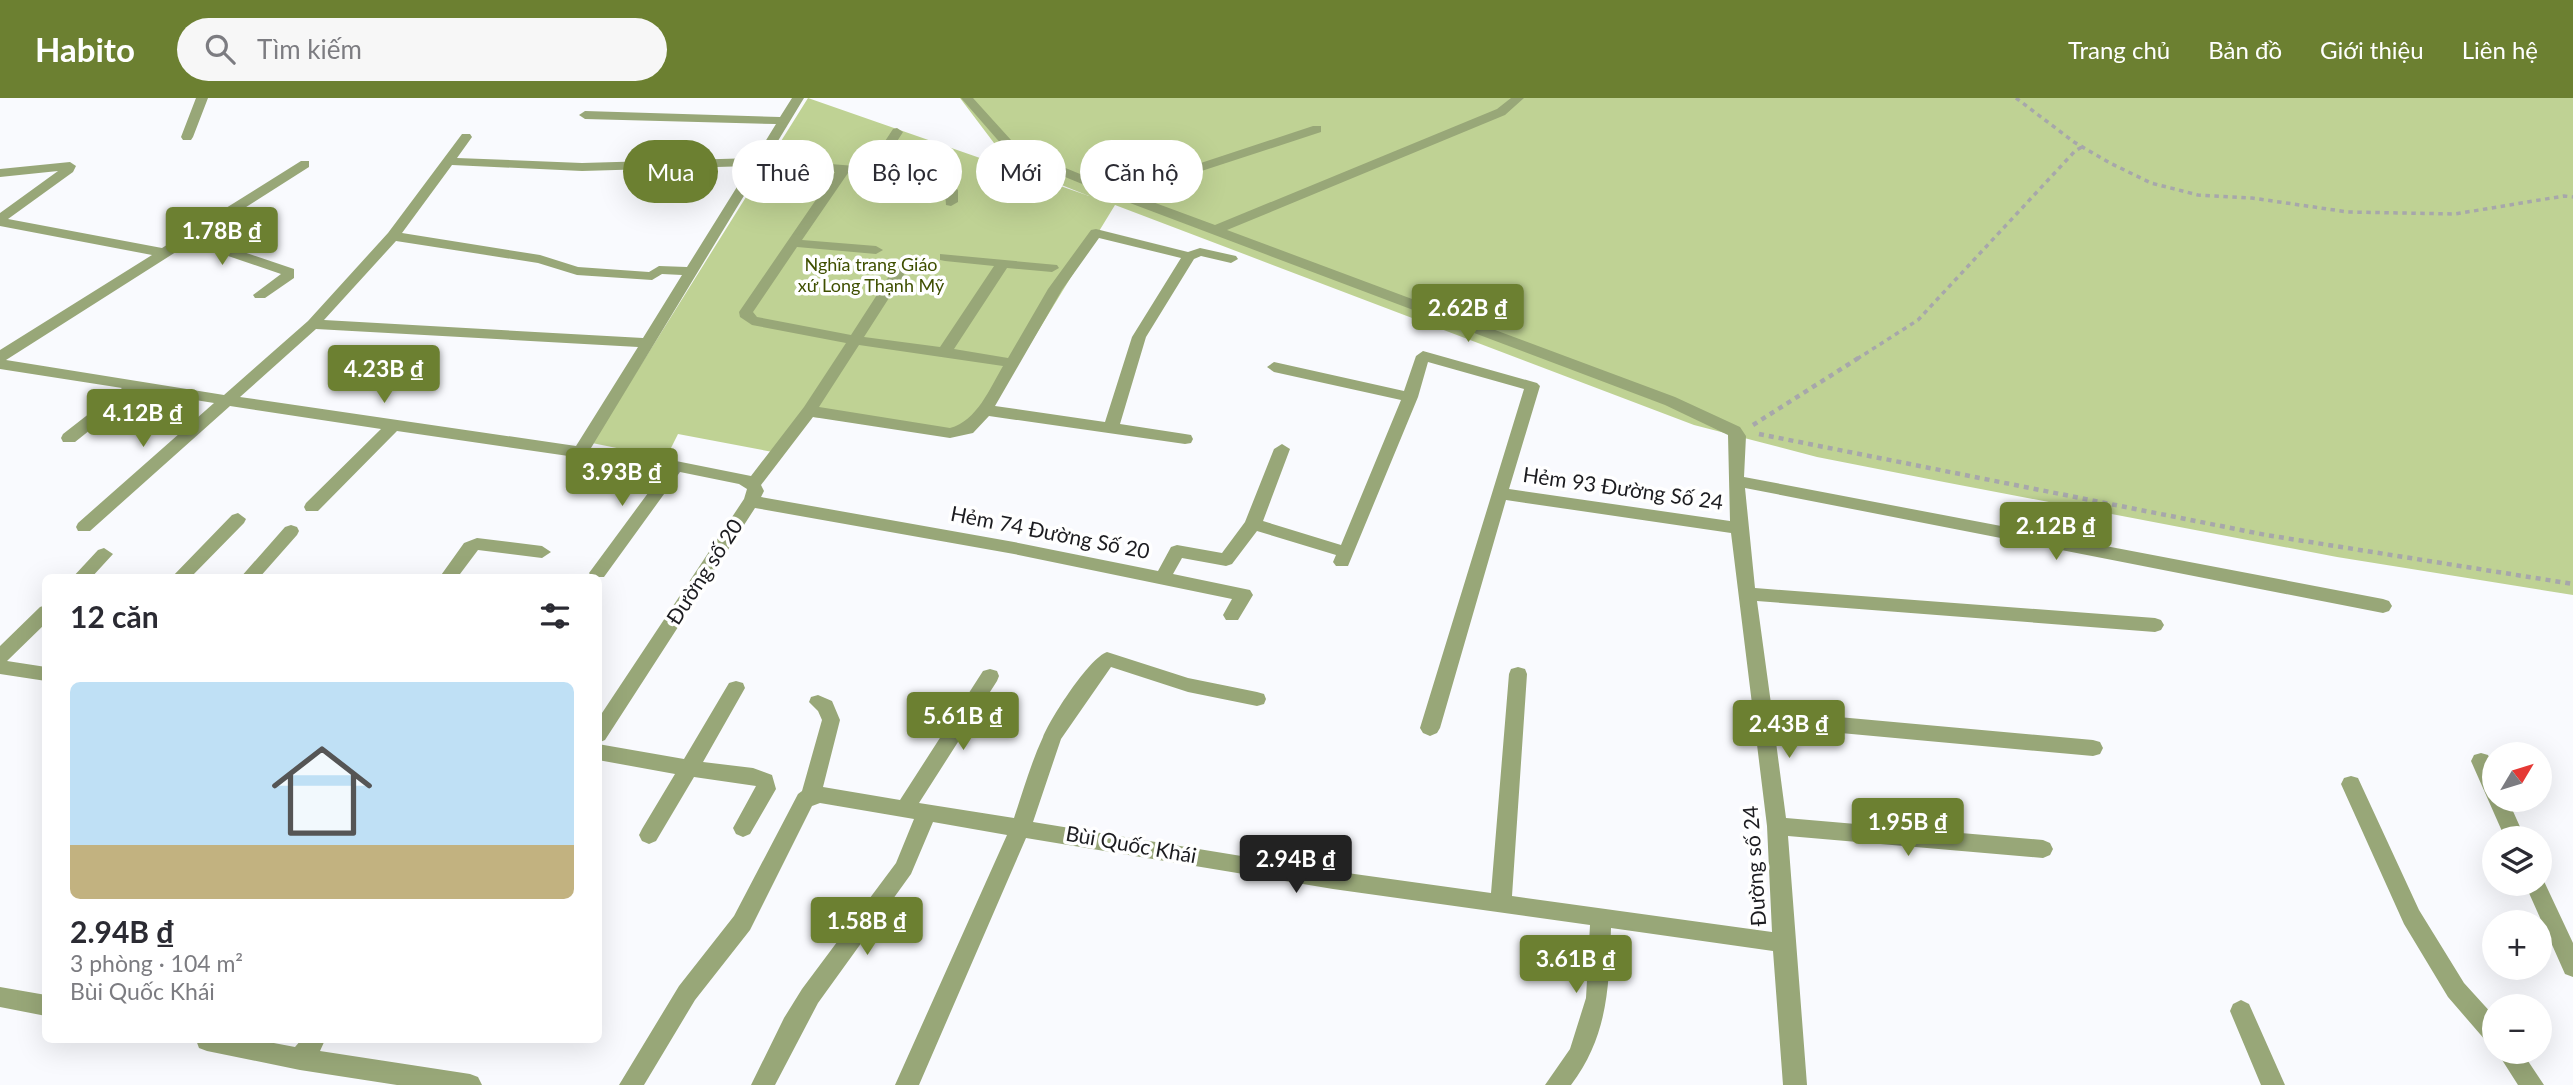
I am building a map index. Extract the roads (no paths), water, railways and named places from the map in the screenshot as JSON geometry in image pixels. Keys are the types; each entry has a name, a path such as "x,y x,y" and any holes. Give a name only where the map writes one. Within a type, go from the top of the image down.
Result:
{"street":[{"path":"187,136 202,98"},
{"path":"771,140 798,98"},
{"path":"967,98 1007,143 1025,156 1080,178"},
{"path":"1143,203 1215,230 1501,112 1518,98"},
{"path":"585,115 783,121"},
{"path":"1203,166 1317,129"},
{"path":"892,140 897,132"},
{"path":"84,527 313,324 393,236 466,137"},
{"path":"450,161 582,167 732,163"},
{"path":"0,357 305,164"},
{"path":"0,173 69,166 0,220"},
{"path":"834,168 848,169"},
{"path":"844,169 746,312 747,317 752,321 855,340 1003,361"},
{"path":"581,451 732,203"},
{"path":"0,220 165,253"},
{"name":"Đường số 24","path":"1215,230 1670,401 1738,433 1736,481 1739,528 1777,826 1783,943 1795,1085"},
{"path":"809,411 950,433 967,429 985,410 1055,289 1096,233 1189,256 1200,253 1231,259"},
{"path":"393,236 540,259 577,271 652,276 659,270 690,271"},
{"path":"190,238 289,272 289,275 260,295"},
{"path":"795,243 876,250"},
{"path":"1112,427 1139,337 1189,256"},
{"path":"945,257 1052,268"},
{"name":"Đường số 20","path":"602,729 752,493 809,411 907,259"},
{"path":"944,353 1003,263"},
{"path":"313,324 647,343"},
{"path":"1282,449 1253,524 1344,557 1410,397 1423,356 1532,386 1430,728"},
{"name":"Hẻm 74 Đường Số 20","path":"0,364 135,387 676,466 743,479 752,493 1162,579 1177,551 1226,560 1253,524"},
{"path":"1274,368 1410,397"},
{"path":"69,438 135,387"},
{"path":"985,410 1185,439"},
{"path":"312,507 394,425"},
{"path":"598,573 676,466"},
{"path":"1736,481 2383,606"},
{"name":"Hẻm 93 Đường Số 24","path":"1501,494 1739,528"},
{"path":"183,574 238,519"},
{"path":"252,574 291,531"},
{"path":"450,574 470,547 477,544 542,552"},
{"path":"84,574 104,554"},
{"path":"1162,579 1244,595 1232,615"},
{"path":"1748,594 2155,625"},
{"path":"0,657 42,616"},
{"path":"908,1085 1021,827 1052,737 1088,681 1107,659 1188,685 1257,699"},
{"path":"0,667 42,673"},
{"path":"1501,904 1518,674"},
{"path":"763,1085 810,996 904,868 916,809 990,676"},
{"path":"649,835 736,688"},
{"path":"631,1085 687,993 742,923 805,800 811,796 825,734 831,720 825,706 818,702"},
{"path":"1764,718 2092,748"},
{"path":"602,753 753,776 765,781 766,789 744,828"},
{"path":"2480,761 2482,765"},
{"path":"2351,784 2411,917 2456,990 2482,1019"},
{"name":"Bùi Quốc Khái","path":"811,796 916,809 1333,880 1783,943"},
{"path":"1777,826 2043,849"},
{"path":"2540,896 2573,967"},
{"path":"1557,1085 1580,1055 1597,998 1601,918"},
{"path":"0,997 42,1005"},
{"path":"2241,1011 2273,1085"},
{"path":"222,1043 408,1081 470,1085"},
{"path":"300,1059 312,1043"},
{"path":"2517,1064 2532,1085"}],"park label":[{"name":"Nghĩa trang Giáo xứ Long Thạnh Mỹ","path":"871,275"}]}
